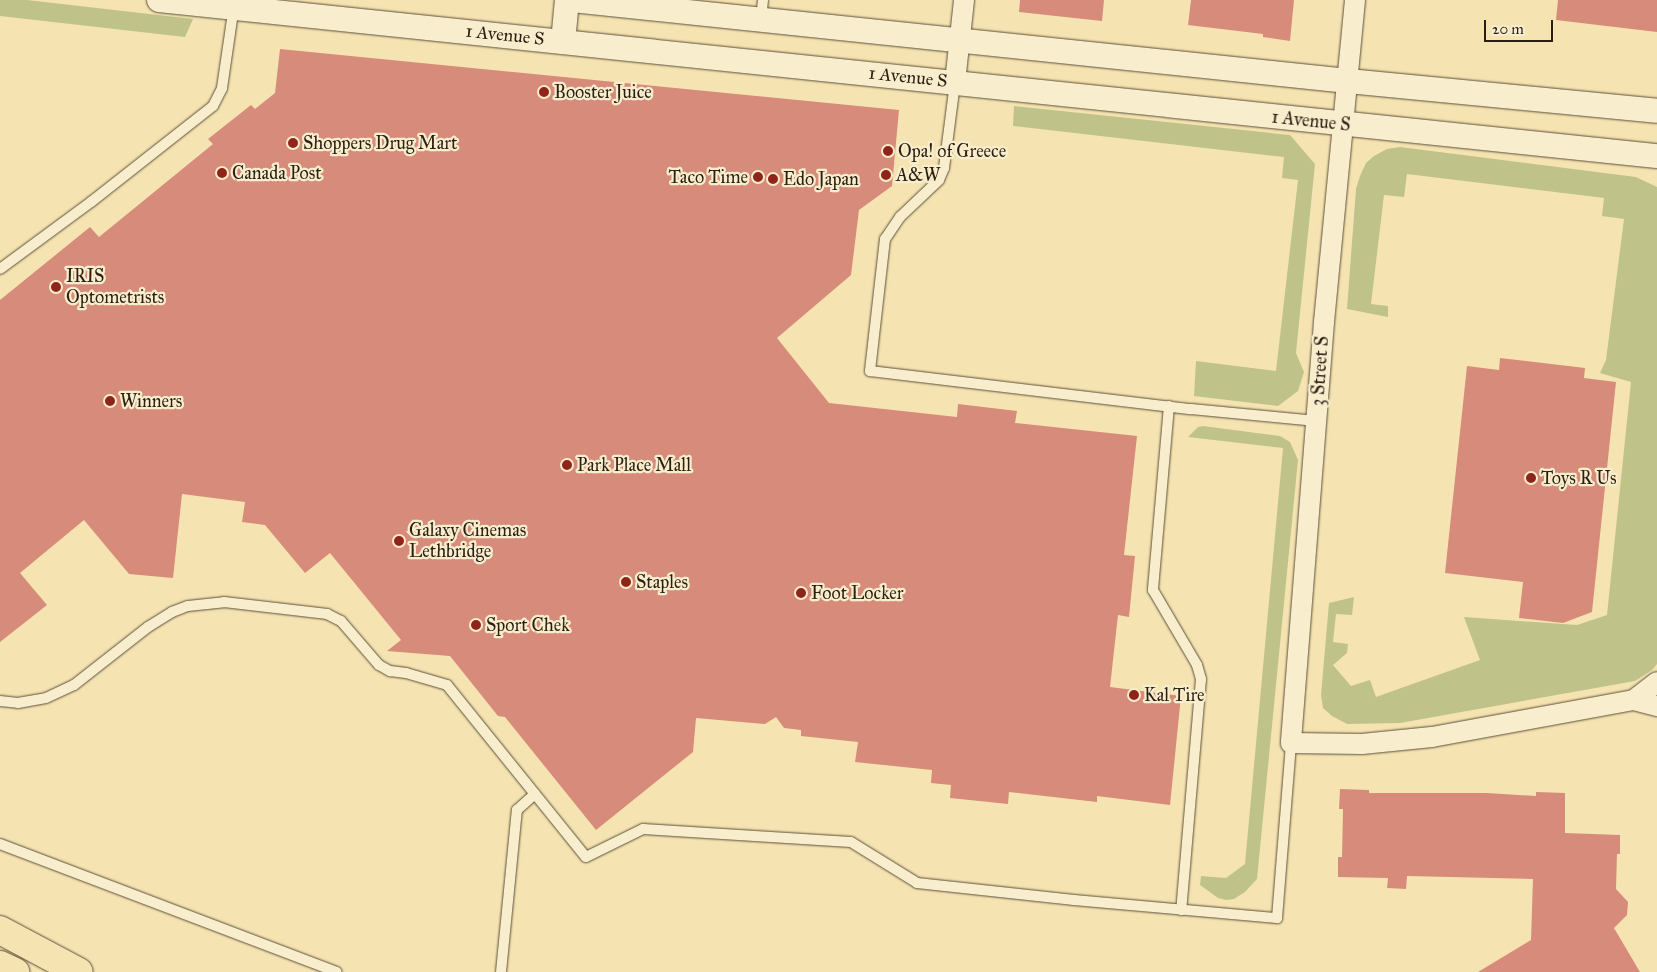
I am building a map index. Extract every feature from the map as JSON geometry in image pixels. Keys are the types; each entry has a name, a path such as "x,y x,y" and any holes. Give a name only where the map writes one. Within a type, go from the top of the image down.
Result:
{"highway":[{"path":"0,930 79,972"},
{"path":"0,965 15,972"}],"street":[{"name":"1 Avenue S","path":"158,0 234,4 563,42 1657,156"},
{"path":"563,42 567,0"},
{"path":"572,0 762,9 960,40 1657,111"},
{"path":"955,82 964,0"},
{"name":"3 Street S","path":"1291,743 1316,421 1355,0"},
{"path":"1634,700 1657,682"},
{"path":"1291,743 1362,744 1432,737 1634,700 1657,706"}],"lane":[{"path":"0,269 91,202 212,106 222,88 234,4"},
{"path":"955,82 944,168 939,180 900,217 885,239 870,371 1316,421"},
{"path":"1169,406 1153,590 1197,665 1201,679 1181,910"},
{"path":"0,701 18,703 46,698 74,684 148,627 172,612 188,606 224,602 327,614 341,621 378,665 390,671 406,673 447,685 586,857 643,829 851,842 918,883 1277,918 1291,743"},
{"path":"502,972 517,810 535,794"},
{"path":"0,844 337,972"}],"green space":[{"path":"0,0 27,0 193,19 185,37 0,16"},
{"path":"1014,106 1290,135 1315,164 1296,353 1304,372 1298,391 1278,406 1194,396 1196,361 1276,371 1298,180 1282,178 1284,157 1013,126"},
{"path":"1400,147 1636,177 1657,187 1657,664 1652,670 1635,681 1400,723 1347,724 1332,716 1323,708 1321,695 1329,603 1354,597 1352,615 1336,614 1333,642 1348,644 1347,653 1333,665 1351,686 1370,680 1376,697 1480,660 1464,617 1577,625 1607,615 1631,382 1600,373 1606,360 1624,219 1602,216 1604,198 1407,174 1404,197 1384,195 1371,304 1388,306 1388,317 1347,309 1356,189 1360,176 1366,163 1374,156 1387,149"},
{"path":"1203,426 1280,436 1290,442 1298,460 1257,879 1245,892 1234,899 1226,900 1218,898 1200,885 1201,876 1226,878 1245,864 1283,448 1188,437 1198,427"}],"building":[{"path":"1020,0 1104,0 1102,21 1019,12"},
{"path":"1191,0 1294,0 1290,41 1263,37 1263,34 1188,25"},
{"path":"1558,0 1657,0 1657,32 1556,20"},
{"name":"Park Place Mall","path":"280,49 899,110 892,186 859,210 851,275 777,338 829,403 957,417 958,404 1017,411 1015,423 1137,436 1124,555 1135,556 1129,617 1118,615 1110,687 1181,696 1170,805 1097,796 1097,802 1009,792 1008,804 950,798 951,785 931,783 932,770 855,762 858,742 801,736 801,730 784,728 776,717 765,724 696,718 693,752 596,830 505,717 498,716 450,656 387,651 401,640 330,553 305,573 265,525 242,522 245,502 182,494 173,578 129,574 84,520 20,573 47,605 0,642 0,300 90,227 99,237 213,144 208,139 251,105 255,109 275,93"},
{"name":"Toys R Us","path":"1500,358 1585,368 1584,378 1616,382 1592,612 1563,623 1519,618 1523,582 1445,573 1467,366 1499,370"},
{"path":"1340,789 1369,790 1369,793 1487,793 1536,796 1536,792 1565,793 1565,833 1620,835 1620,854 1617,854 1616,889 1628,902 1627,915 1614,928 1640,972 1478,972 1531,940 1533,879 1407,876 1406,889 1387,888 1388,878 1338,877 1338,857 1342,857 1343,809 1339,809"}],"place":[{"name":"Booster Juice","path":"544,92"},
{"name":"Shoppers Drug Mart","path":"293,143"},
{"name":"Opa! of Greece","path":"888,151"},
{"name":"Canada Post","path":"222,173"},
{"name":"A&W","path":"886,175"},
{"name":"Taco Time","path":"758,177"},
{"name":"Edo Japan","path":"773,179"},
{"name":"IRIS Optometrists","path":"56,287"},
{"name":"Winners","path":"110,401"},
{"name":"Park Place Mall","path":"567,465"},
{"name":"Toys R Us","path":"1531,478"},
{"name":"Galaxy Cinemas Lethbridge","path":"399,541"},
{"name":"Staples","path":"626,582"},
{"name":"Foot Locker","path":"801,593"},
{"name":"Sport Chek","path":"476,625"},
{"name":"Kal Tire","path":"1134,695"}]}
